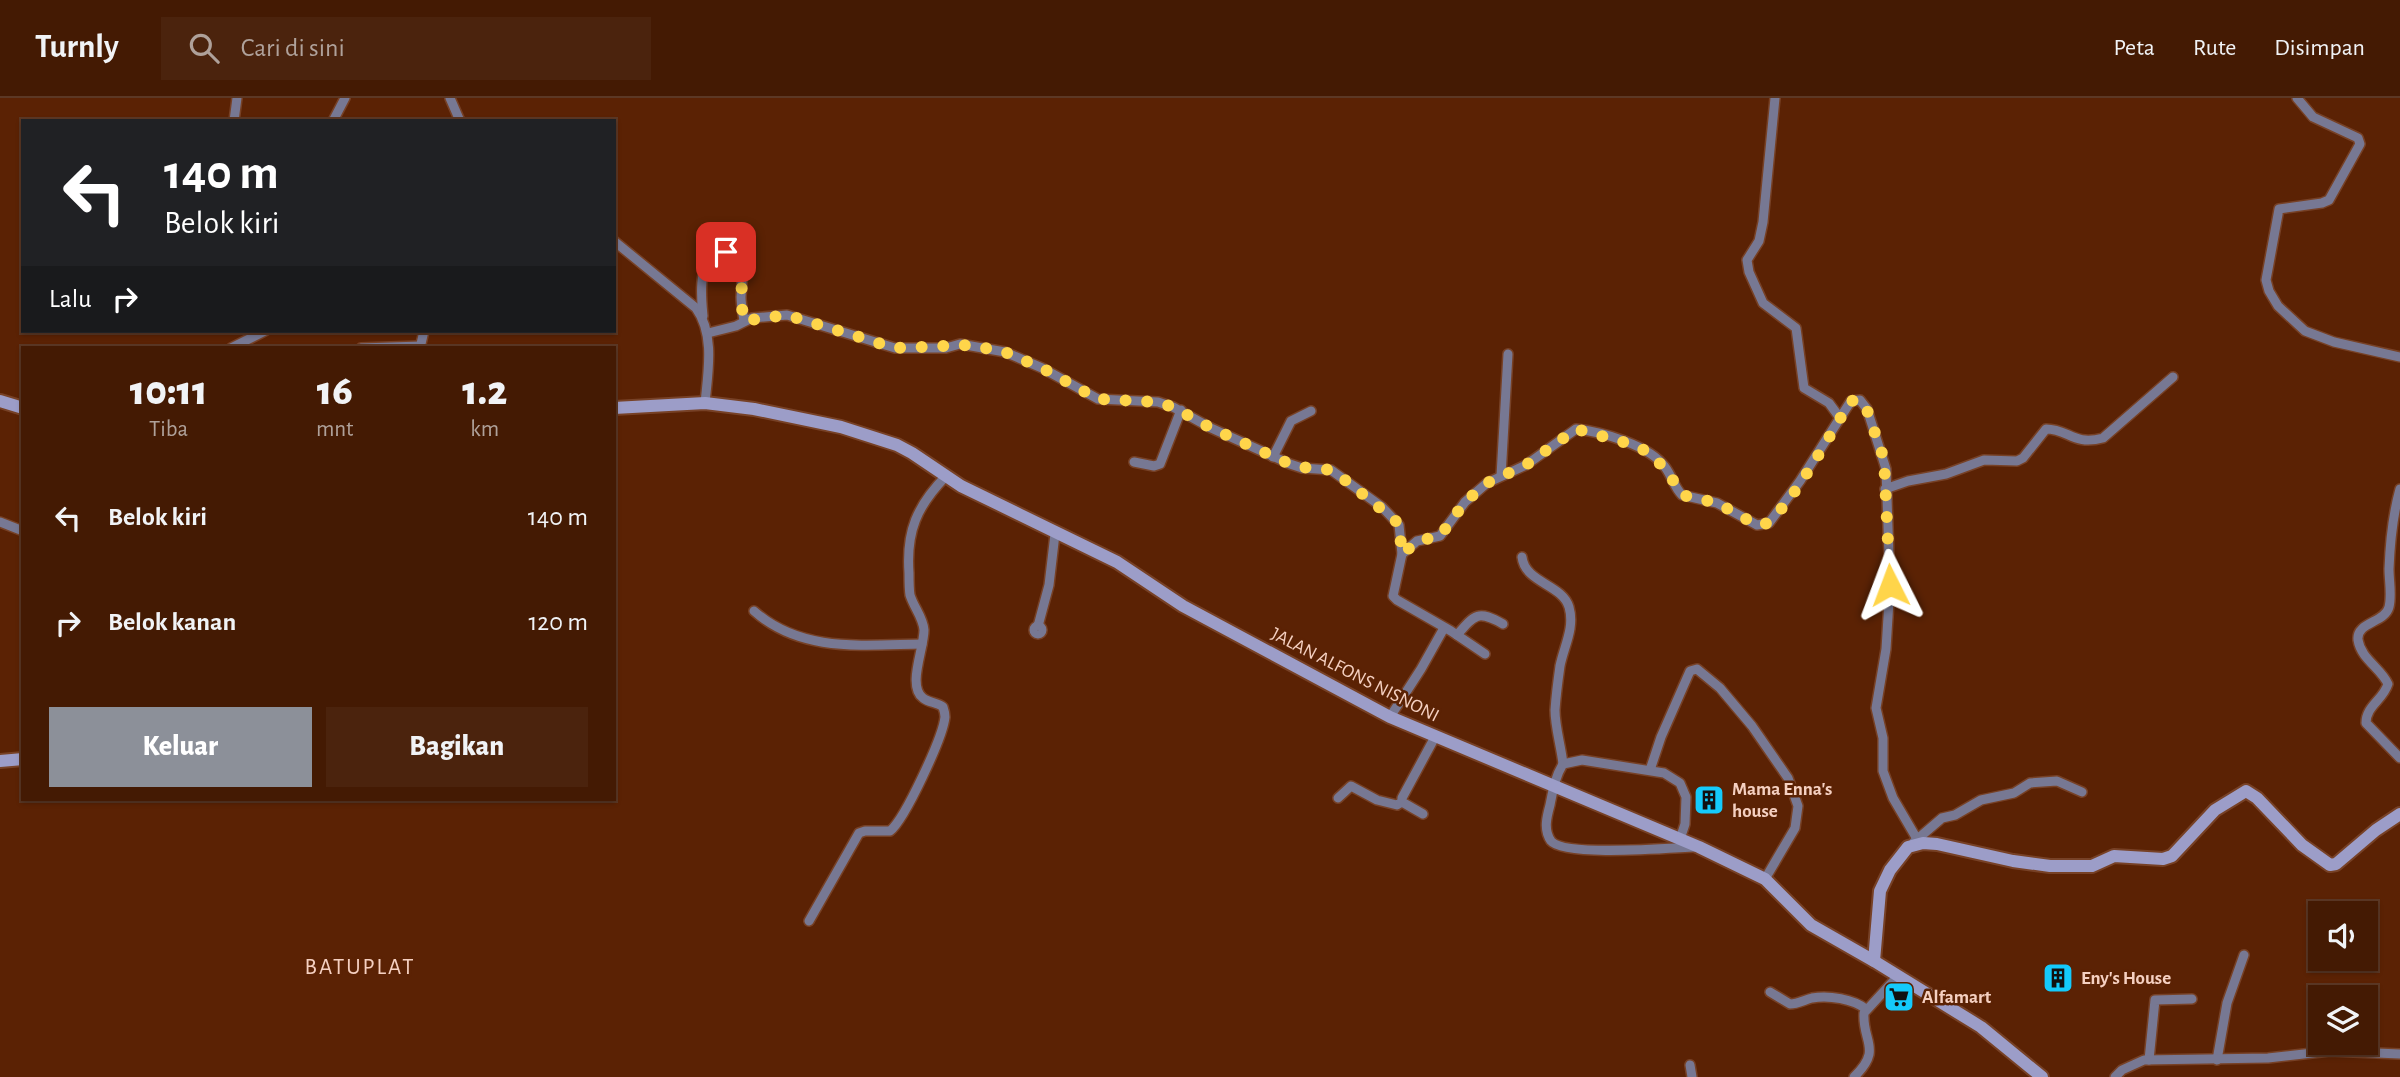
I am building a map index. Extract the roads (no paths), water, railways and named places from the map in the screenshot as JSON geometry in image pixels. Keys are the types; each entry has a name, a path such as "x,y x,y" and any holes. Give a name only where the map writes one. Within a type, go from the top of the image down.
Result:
{"main road":[{"path":"0,401 21,407"},
{"name":"JALAN ALFONS NISNONI","path":"616,408 705,403 779,412 841,427 912,453 961,486 1117,562 1183,606 1390,718 1699,847 1765,879 1811,925 1981,1027 2042,1077"},
{"path":"0,761 21,760"},
{"path":"1874,961 1880,891 1890,870 1913,843 1937,844 2013,861 2050,866 2092,866 2115,856 2162,859 2172,856 2215,810 2246,791 2257,797 2302,845 2330,865 2400,814"}],"street":[{"path":"234,119 237,98"},
{"path":"334,119 345,98"},
{"path":"450,98 459,119"},
{"path":"1775,98 1763,222 1759,241 1747,261 1747,268 1761,300 1796,328 1804,388 1829,403 1840,418"},
{"path":"2297,98 2314,117 2360,141 2329,200 2280,209 2266,280 2269,291 2278,306 2299,327 2334,342 2400,357"},
{"path":"616,243 696,308 703,318"},
{"path":"705,403 708,333 703,318 703,271 713,257 726,252 733,255 743,272 741,301 744,321"},
{"path":"708,333 736,326 744,321 787,315 895,348 970,345 1005,352 1026,360 1098,399 1158,402 1181,410 1211,428 1273,457 1302,468 1331,470 1382,507 1399,525 1402,554 1393,596 1407,608 1457,635 1485,654"},
{"path":"235,346 257,333"},
{"path":"1501,476 1507,354"},
{"path":"1885,489 1908,481 1946,474 1984,460 2017,461 2023,458 2046,429 2053,429 2076,440 2089,442 2103,439 2174,377"},
{"path":"1402,554 1418,541 1440,536 1465,502 1487,483 1526,465 1578,429 1646,451 1666,469 1682,495 1717,503 1757,525 1765,524 1781,508 1800,481 1851,401 1857,399 1864,404 1884,459 1890,585 1886,649 1876,708 1881,725 1883,771 1913,843 1942,818 1955,815 1981,800 2014,793 2030,783 2057,781 2082,792"},
{"path":"1134,462 1154,467 1160,464 1181,410"},
{"path":"1273,457 1292,421 1311,411"},
{"path":"810,921 859,833 890,831 902,817 945,717 943,707 926,701 920,695 915,681 922,644 922,618 910,595 909,543 914,519 931,492 946,476"},
{"path":"2400,489 2396,503 2390,565 2389,607 2387,614 2363,628 2358,640 2369,660 2388,684 2382,697 2368,711 2366,723 2400,758"},
{"path":"0,522 21,530"},
{"path":"1038,626 1049,584 1055,534"},
{"path":"1522,557 1521,561 1532,575 1563,597 1569,607 1569,634 1561,663 1555,709 1563,764 1554,786 1546,821 1550,840 1558,846 1573,849 1699,847"},
{"path":"754,611 791,634 823,644 922,644"},
{"path":"1457,635 1470,619 1479,615 1487,615 1503,624"},
{"path":"1390,718 1444,628"},
{"path":"1650,770 1661,737 1690,671 1697,670 1720,688 1752,726 1757,737 1788,778 1798,806 1795,828 1765,879"},
{"path":"1402,802 1435,737"},
{"path":"1563,764 1582,760 1664,772 1680,783 1683,790 1686,809 1680,839"},
{"path":"1338,798 1352,786 1377,800 1397,805 1402,802"},
{"path":"1402,802 1423,814"},
{"path":"2217,1060 2227,1003 2244,955"},
{"path":"1854,1077 1865,1065 1870,1046 1864,1022 1866,1009 1897,977"},
{"path":"1770,992 1790,1004 1814,998 1829,998 1857,1002 1866,1009"},
{"path":"2149,1060 2155,1000 2192,999"},
{"path":"2115,1077 2139,1061 2149,1060 2268,1058 2330,1051 2400,1054"},
{"path":"1690,1065 1692,1077"}],"place":[{"name":"Mama Enna's house","path":"1709,800"},
{"name":"Eny's House","path":"2058,978"},
{"name":"Alfamart","path":"1899,997"}],"district":[{"name":"BATUPLAT","path":"360,967"}]}
